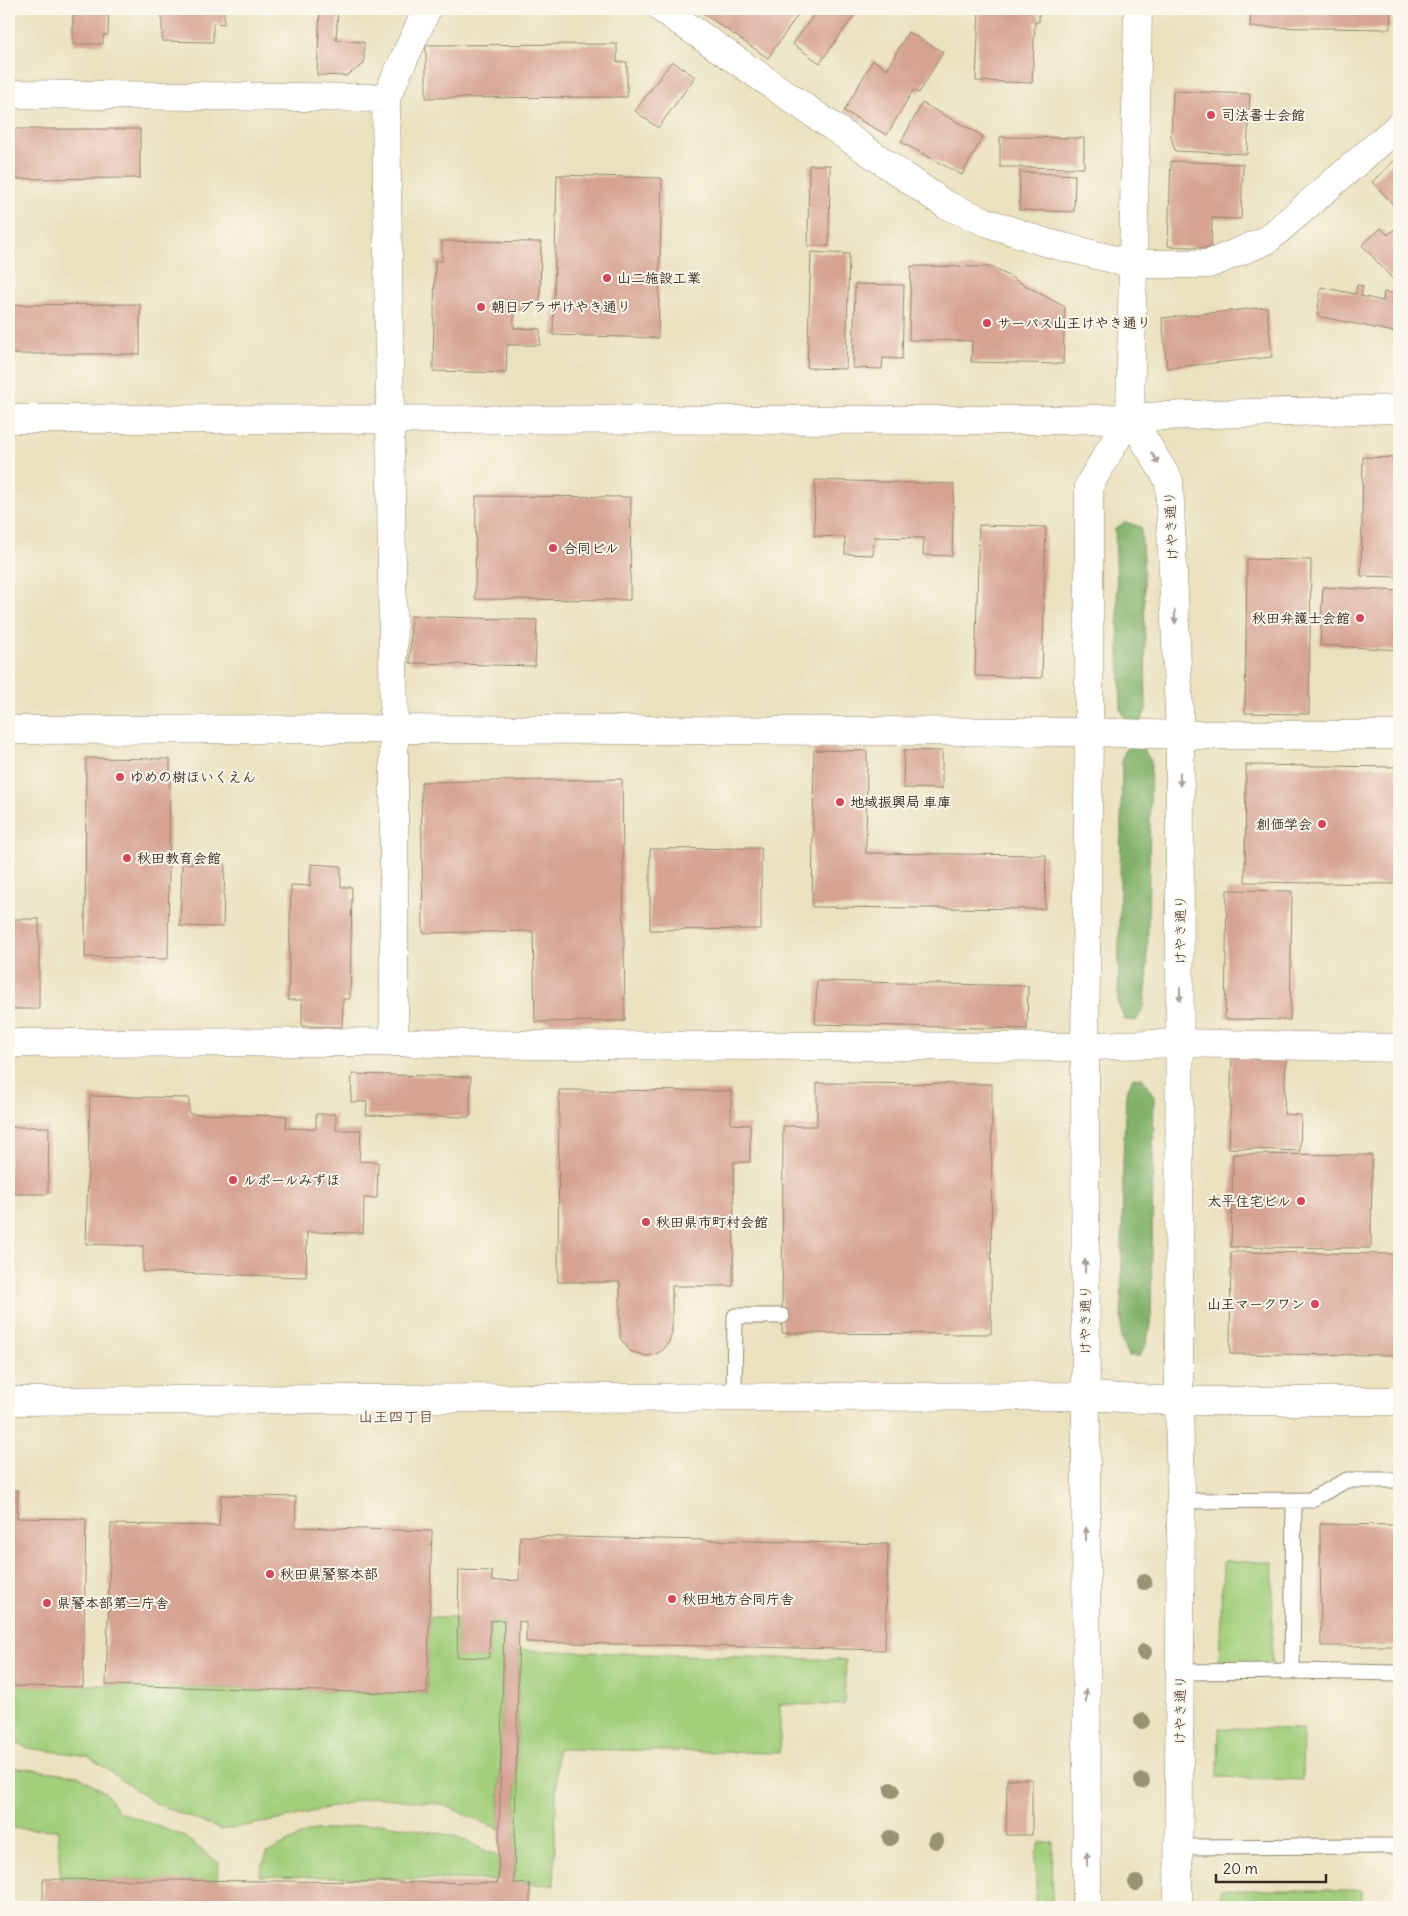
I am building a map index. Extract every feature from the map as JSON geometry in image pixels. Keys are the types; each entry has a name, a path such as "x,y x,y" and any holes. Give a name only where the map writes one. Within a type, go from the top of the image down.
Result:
{"street":[{"path":"394,1042 394,729 386,98 427,9"},
{"path":"662,9 946,205 986,222 1044,242 1132,264 1209,264 1267,240 1399,126"},
{"path":"1130,416 1138,9"},
{"path":"9,94 386,98"},
{"path":"9,419 1069,420 1130,416 1399,408"},
{"name":"けやき通り","path":"1087,1907 1085,1047 1089,732 1089,486 1130,416 1169,481 1180,735 1179,1401 1181,1501 1178,1907"},
{"path":"9,730 394,729 1399,735"},
{"path":"9,1043 394,1042 542,1045 1085,1047 1180,1043 1399,1048"},
{"path":"9,1401 1085,1396 1179,1401 1399,1400"}],"lane":[{"path":"734,1398 735,1316 782,1316"},
{"path":"1181,1501 1310,1500 1347,1480 1399,1480"},
{"path":"1292,1671 1294,1500"},
{"path":"1180,1672 1292,1671 1399,1673"},
{"path":"1178,1847 1399,1846"}],"green space":[{"path":"1125,522 1141,527 1144,574 1146,710 1139,725 1129,725 1121,710 1115,529"},
{"path":"1130,742 1139,742 1151,761 1147,983 1144,1007 1136,1021 1125,1020 1118,1004 1122,758"},
{"path":"1133,1077 1142,1078 1154,1096 1151,1318 1147,1342 1140,1356 1128,1356 1121,1339 1123,1161 1126,1093"},
{"path":"1223,1562 1273,1562 1272,1663 1219,1663"},
{"path":"429,1617 458,1617 457,1657 489,1658 490,1621 504,1621 499,1829 441,1804 373,1797 278,1820 222,1830 156,1804 88,1756 28,1748 9,1740 9,1685 106,1685 427,1694"},
{"path":"519,1650 846,1660 844,1705 780,1704 780,1753 557,1749 554,1885 514,1883"},
{"path":"1219,1728 1303,1729 1302,1780 1218,1777"},
{"path":"9,1767 77,1775 105,1792 118,1811 183,1836 219,1863 218,1881 60,1879 58,1830 9,1828"},
{"path":"380,1823 455,1836 499,1857 498,1880 259,1876 267,1853 308,1832"},
{"path":"1053,1842 1052,1907 1036,1907 1036,1853 1040,1843"},
{"path":"1220,1890 1362,1890 1362,1903 1311,1903 1311,1907 1220,1907"}],"water":[{"path":"1311,1903 1362,1903 1362,1907 1311,1907"}],"building":[{"path":"73,9 109,9 108,35 103,35 103,44 73,44"},
{"path":"162,9 224,9 224,24 213,23 213,42 162,41"},
{"path":"320,9 338,9 336,40 364,42 364,64 346,76 317,75"},
{"path":"697,9 802,9 768,58"},
{"path":"818,9 851,9 856,13 820,63 793,44"},
{"path":"979,9 1039,9 1039,22 1035,22 1032,83 976,81"},
{"path":"1251,9 1391,9 1390,29 1250,27"},
{"path":"908,32 943,52 919,93 913,90 887,135 844,111 873,60 887,69"},
{"path":"617,44 617,62 627,62 627,97 426,98 426,45"},
{"path":"672,61 695,77 658,128 635,111"},
{"name":"司法書士会館","path":"1173,91 1250,94 1247,154 1175,151 1171,136"},
{"path":"922,103 983,136 962,175 901,142"},
{"path":"9,129 140,129 140,178 9,179"},
{"path":"1000,137 1084,138 1084,168 1000,167"},
{"path":"1399,156 1399,198 1393,204 1372,182"},
{"path":"1171,161 1243,164 1241,219 1212,218 1211,248 1168,246"},
{"path":"809,165 830,165 829,246 808,246"},
{"path":"1020,172 1075,175 1074,212 1019,210"},
{"name":"山二施設工業","path":"557,175 662,178 658,338 553,335"},
{"path":"1399,225 1399,286 1362,245 1381,228 1388,235"},
{"name":"朝日プラザけやき通り","path":"442,241 541,242 540,304 527,304 527,310 514,310 514,328 540,329 540,345 507,345 506,373 433,371 435,261 442,261"},
{"path":"811,252 849,254 846,369 807,368"},
{"name":"サーパス山王けやき通り","path":"911,266 992,267 1065,307 1063,364 971,362 972,341 909,340"},
{"path":"855,284 904,285 902,359 883,358 882,369 853,368"},
{"path":"1357,285 1363,286 1361,296 1383,301 1384,292 1393,293 1392,303 1399,304 1399,333 1317,316 1321,287 1355,294"},
{"path":"140,304 140,354 9,354 9,305"},
{"path":"1267,307 1272,357 1167,368 1162,318"},
{"path":"1363,457 1399,458 1399,577 1361,576"},
{"path":"815,480 954,484 952,556 923,555 924,538 874,537 873,555 845,554 845,537 814,536"},
{"name":"合同ビル","path":"476,496 631,497 630,600 475,599"},
{"path":"979,525 1046,527 1042,678 975,676"},
{"path":"1247,559 1311,560 1309,714 1245,713"},
{"name":"秋田弁護士会館","path":"1323,587 1399,591 1399,650 1320,645"},
{"path":"411,616 537,620 535,666 410,663"},
{"name":"地域振興局 車庫","path":"814,750 867,751 866,853 1046,855 1045,909 812,907"},
{"path":"904,750 942,751 942,789 903,788"},
{"name":"秋田教育会館","path":"86,758 170,759 168,959 85,957"},
{"name":"創価学会","path":"1246,765 1399,767 1399,884 1245,882"},
{"path":"622,779 625,1021 535,1022 533,931 423,933 421,782"},
{"path":"761,848 761,929 650,930 650,849"},
{"path":"182,863 225,864 223,927 180,926"},
{"path":"311,864 341,866 341,887 352,887 350,999 343,999 342,1027 302,1026 302,1000 288,1000 291,885 310,886"},
{"path":"1227,890 1292,891 1290,1020 1225,1019"},
{"path":"9,919 39,919 39,1009 9,1009"},
{"path":"817,981 1028,986 1027,1029 815,1024"},
{"path":"1232,1053 1286,1055 1284,1114 1301,1115 1300,1151 1229,1148"},
{"path":"352,1074 471,1077 470,1117 366,1115 367,1102 351,1102"},
{"path":"817,1083 992,1084 991,1334 782,1333 783,1126 817,1126"},
{"name":"秋田県市町村会館","path":"559,1090 731,1091 731,1124 750,1125 750,1162 734,1162 733,1286 672,1286 672,1333 664,1349 656,1354 647,1356 630,1351 620,1338 620,1282 558,1282"},
{"name":"ルポールみずほ","path":"90,1096 189,1098 189,1114 287,1116 286,1128 316,1129 316,1114 336,1114 336,1130 361,1130 359,1161 378,1162 377,1198 364,1198 363,1233 307,1232 306,1277 143,1272 143,1246 86,1244"},
{"path":"9,1127 49,1127 48,1194 9,1194"},
{"name":"太平住宅ビル","path":"1233,1154 1372,1155 1371,1248 1231,1247"},
{"name":"山王マークワン","path":"1231,1252 1399,1254 1399,1355 1230,1354"},
{"name":"県警本部第二庁舎","path":"9,1490 18,1490 17,1518 86,1519 83,1687 9,1686"},
{"name":"秋田県警察本部","path":"221,1495 296,1497 295,1527 432,1531 427,1694 106,1685 111,1524 219,1526"},
{"path":"1320,1524 1399,1525 1399,1646 1321,1646"},
{"name":"秋田地方合同庁舎","path":"520,1536 888,1544 885,1650 526,1642 526,1622 519,1621 514,1883 530,1884 530,1907 43,1907 43,1879 498,1883 504,1620 490,1621 489,1658 457,1657 459,1570 492,1571 492,1581 519,1580"},
{"path":"1007,1779 1032,1779 1032,1835 1006,1835"}],"place":[{"name":"司法書士会館","path":"1211,115"},
{"name":"山二施設工業","path":"607,278"},
{"name":"朝日プラザけやき通り","path":"481,307"},
{"name":"サーパス山王けやき通り","path":"987,323"},
{"name":"合同ビル","path":"553,548"},
{"name":"秋田弁護士会館","path":"1360,618"},
{"name":"ゆめの樹ほいくえん","path":"120,777"},
{"name":"地域振興局 車庫","path":"840,802"},
{"name":"創価学会","path":"1322,824"},
{"name":"秋田教育会館","path":"127,858"},
{"name":"ルポールみずほ","path":"233,1180"},
{"name":"太平住宅ビル","path":"1301,1201"},
{"name":"秋田県市町村会館","path":"646,1222"},
{"name":"山王マークワン","path":"1315,1304"},
{"name":"秋田県警察本部","path":"270,1574"},
{"name":"秋田地方合同庁舎","path":"672,1599"},
{"name":"県警本部第二庁舎","path":"47,1603"}],"district":[{"name":"山王四丁目","path":"396,1416"}]}
